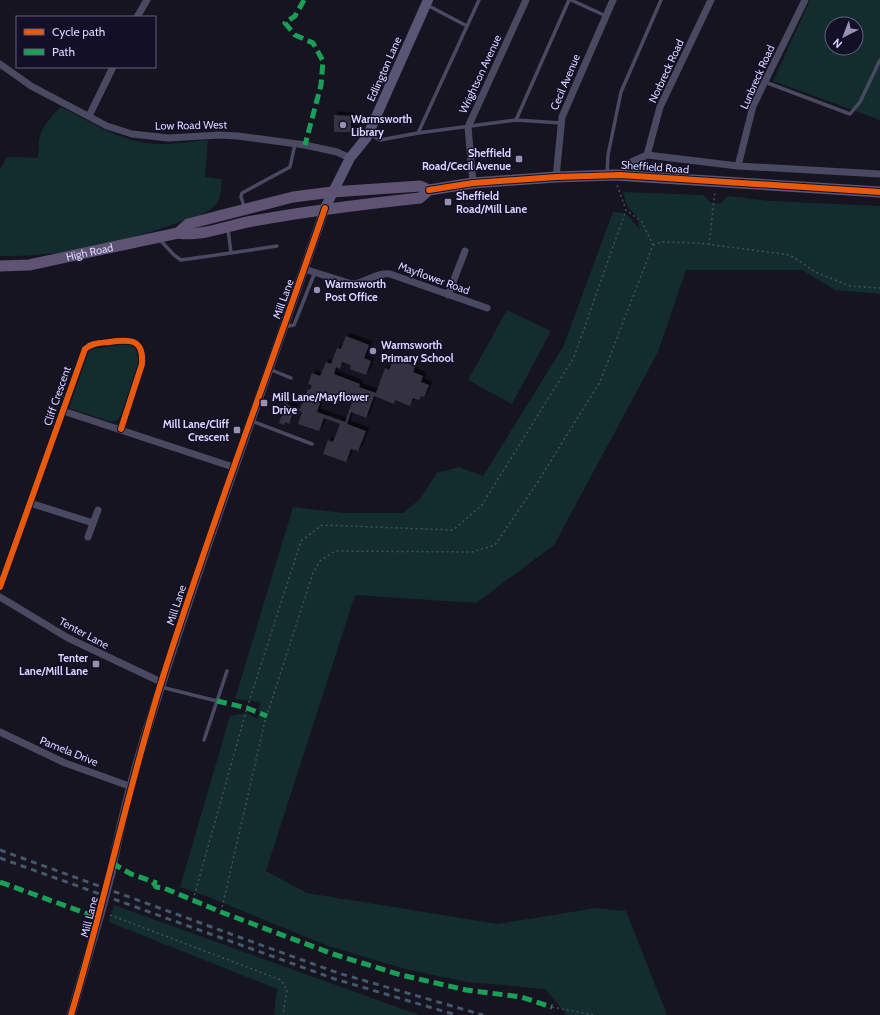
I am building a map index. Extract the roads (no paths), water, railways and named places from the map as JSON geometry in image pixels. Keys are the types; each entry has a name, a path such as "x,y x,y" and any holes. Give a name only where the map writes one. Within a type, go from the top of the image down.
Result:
{"main road":[{"name":"Edlington Lane","path":"325,208 350,158 368,134 427,2"},
{"name":"Sheffield Road","path":"332,192 420,186 429,190 473,184 556,177 614,175 880,192"},
{"name":"Sheffield Road","path":"325,208 420,198 429,190"},
{"name":"High Road","path":"178,233 188,224 294,197 332,192"},
{"name":"High Road","path":"0,266 29,265 178,233 189,235 227,226 325,208"}],"street":[{"path":"138,16 147,0"},
{"name":"Wrightson Avenue","path":"473,184 468,127 526,0"},
{"name":"Cecil Avenue","path":"556,177 561,123 568,102 613,0"},
{"name":"Norbreck Road","path":"647,155 660,107 711,0"},
{"name":"Lunbreck Road","path":"738,166 753,106 805,0"},
{"name":"Low Road West","path":"0,64 31,86 107,126 143,136 169,138 219,135 295,144 337,152 350,158"},
{"path":"89,116 113,68"},
{"name":"Sheffield Road","path":"614,175 629,163 647,155 738,166 880,174"},
{"name":"Mill Lane","path":"71,1015 101,911 132,787 161,685 233,467 325,208"},
{"path":"448,295 465,251"},
{"name":"Mayflower Road","path":"304,269 352,284 357,284 384,273 390,274 487,308"},
{"name":"Cliff Crescent","path":"0,587 85,349 93,344 126,339 133,341 139,346 143,353 142,364 121,429"},
{"name":"Cliff Crescent","path":"63,411 233,467"},
{"path":"30,503 93,523"},
{"path":"88,537 98,510"},
{"name":"Tenter Lane","path":"0,597 68,638 161,685"},
{"name":"Pamela Drive","path":"0,732 65,764 132,787"}],"lane":[{"path":"418,133 479,0"},
{"path":"516,120 570,0 606,16"},
{"path":"614,175 608,155 621,92 661,0"},
{"path":"427,2 467,26"},
{"path":"765,82 850,114 860,102 880,60"},
{"path":"368,134 380,140 418,133 516,120 561,123"},
{"path":"246,210 241,197 242,193 290,167 295,144"},
{"path":"227,226 231,253"},
{"path":"158,237 174,255 181,260 277,246"},
{"path":"283,327 294,325 315,272"},
{"path":"268,369 290,378"},
{"path":"250,420 312,444"},
{"path":"204,740 227,671"},
{"path":"161,685 217,701"}],"railway":[{"path":"0,850 338,973 483,1015"},
{"path":"0,858 335,979 456,1015"}],"place":[{"name":"Warmsworth Library","path":"343,125"},
{"name":"Sheffield Road/Cecil Avenue","path":"519,159"},
{"name":"Sheffield Road/Mill Lane","path":"448,202"},
{"name":"Warmsworth Post Office","path":"317,290"},
{"name":"Warmsworth Primary School","path":"373,351"},
{"name":"Mill Lane/Mayflower Drive","path":"264,403"},
{"name":"Mill Lane/Cliff Crescent","path":"237,430"},
{"name":"Tenter Lane/Mill Lane","path":"96,664"}]}
